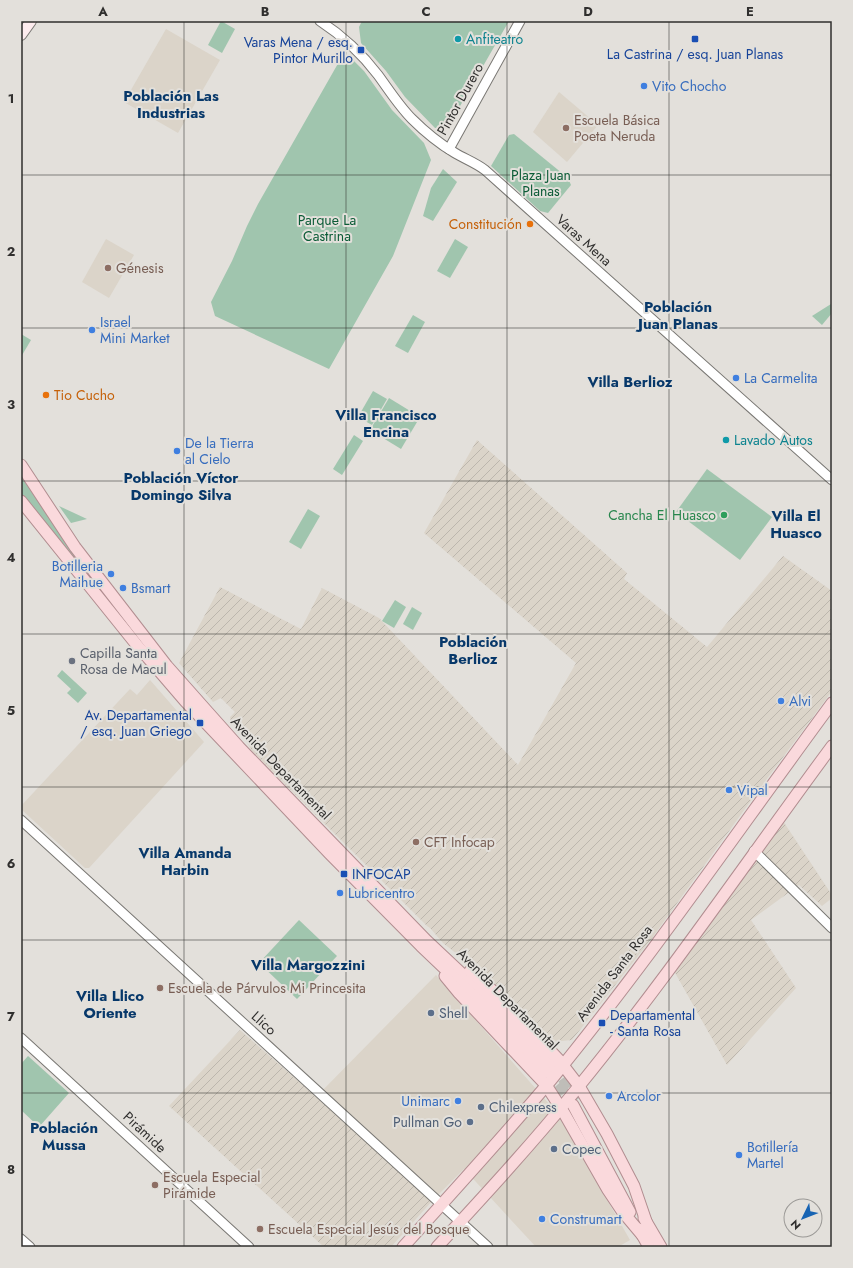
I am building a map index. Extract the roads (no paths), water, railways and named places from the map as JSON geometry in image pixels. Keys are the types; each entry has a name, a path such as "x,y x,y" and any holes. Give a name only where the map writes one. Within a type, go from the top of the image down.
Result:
{"main road":[{"path":"21,35 31,21"},
{"name":"Avenida Departamental","path":"21,465 71,543 187,689 232,740 433,946 456,960 517,1015 554,1067"},
{"name":"Avenida Departamental","path":"21,501 114,617 185,701 334,858 421,946 484,1006 554,1067"},
{"name":"Avenida Santa Rosa","path":"403,1247 500,1139 546,1085 554,1067 653,948 832,703"},
{"path":"437,1247 518,1159 579,1086 643,1004 832,746"},
{"path":"436,960 459,993 546,1085 561,1108 608,1190 626,1217 643,1236"},
{"path":"554,1067 579,1086 634,1186 647,1224"},
{"path":"649,1247 575,1102 661,1247"}],"street":[{"name":"Varas Mena","path":"320,21 350,44 370,65 409,116 428,134 449,149 485,170 832,480"},
{"name":"Pintor Durero","path":"449,149 520,21"},
{"name":"Llico","path":"21,820 488,1247"},
{"path":"754,852 832,928"},
{"name":"Pirámide","path":"21,1038 249,1247"},
{"path":"21,1239 30,1247"}],"tunnel":[{"path":"553,1065 578,1099"},
{"path":"547,1072 573,1105"}],"place":[{"name":"Anfiteatro","path":"458,39"},
{"name":"La Castrina / esq. Juan Planas","path":"695,39"},
{"name":"Varas Mena / esq. Pintor Murillo","path":"361,50"},
{"name":"Vito Chocho","path":"644,86"},
{"name":"Escuela Básica Poeta Neruda","path":"566,128"},
{"name":"Constitución","path":"530,224"},
{"name":"Génesis","path":"108,268"},
{"name":"Israel Mini Market","path":"92,330"},
{"name":"La Carmelita","path":"736,378"},
{"name":"Tio Cucho","path":"46,395"},
{"name":"Lavado Autos","path":"726,440"},
{"name":"De la Tierra al Cielo","path":"177,451"},
{"name":"Cancha El Huasco","path":"724,515"},
{"name":"Botilleria Maihue","path":"111,574"},
{"name":"Bsmart","path":"123,588"},
{"name":"Capilla Santa Rosa de Macul","path":"72,661"},
{"name":"Alvi","path":"781,701"},
{"name":"Av. Departamental / esq. Juan Griego","path":"200,723"},
{"name":"Vipal","path":"729,790"},
{"name":"CFT Infocap","path":"416,842"},
{"name":"INFOCAP","path":"344,874"},
{"name":"Lubricentro","path":"340,893"},
{"name":"Escuela de Párvulos Mi Princesita","path":"160,988"},
{"name":"Shell","path":"431,1013"},
{"name":"Departamental - Santa Rosa","path":"602,1023"},
{"name":"Arcolor","path":"609,1096"},
{"name":"Unimarc","path":"458,1101"},
{"name":"Chilexpress","path":"481,1107"},
{"name":"Pullman Go","path":"470,1122"},
{"name":"Copec","path":"554,1149"},
{"name":"Botillería Martel","path":"739,1155"},
{"name":"Escuela Especial Pirámide","path":"155,1185"},
{"name":"Construmart","path":"542,1219"},
{"name":"Escuela Especial Jesús del Bosque","path":"260,1229"}],"district":[{"name":"Población Las Industrias","path":"171,104"},
{"name":"Población Juan Planas","path":"678,316"},
{"name":"Villa Berlioz","path":"630,382"},
{"name":"Villa Francisco Encina","path":"386,424"},
{"name":"Población Víctor Domingo Silva","path":"181,486"},
{"name":"Villa El Huasco","path":"796,524"},
{"name":"Población Berlioz","path":"473,650"},
{"name":"Villa Amanda Harbin","path":"185,862"},
{"name":"Villa Margozzini","path":"308,965"},
{"name":"Villa Llico Oriente","path":"110,1004"},
{"name":"Población Mussa","path":"64,1136"}],"park label":[{"name":"Plaza Juan Planas","path":"541,184"},
{"name":"Parque La Castrina","path":"327,228"}]}
